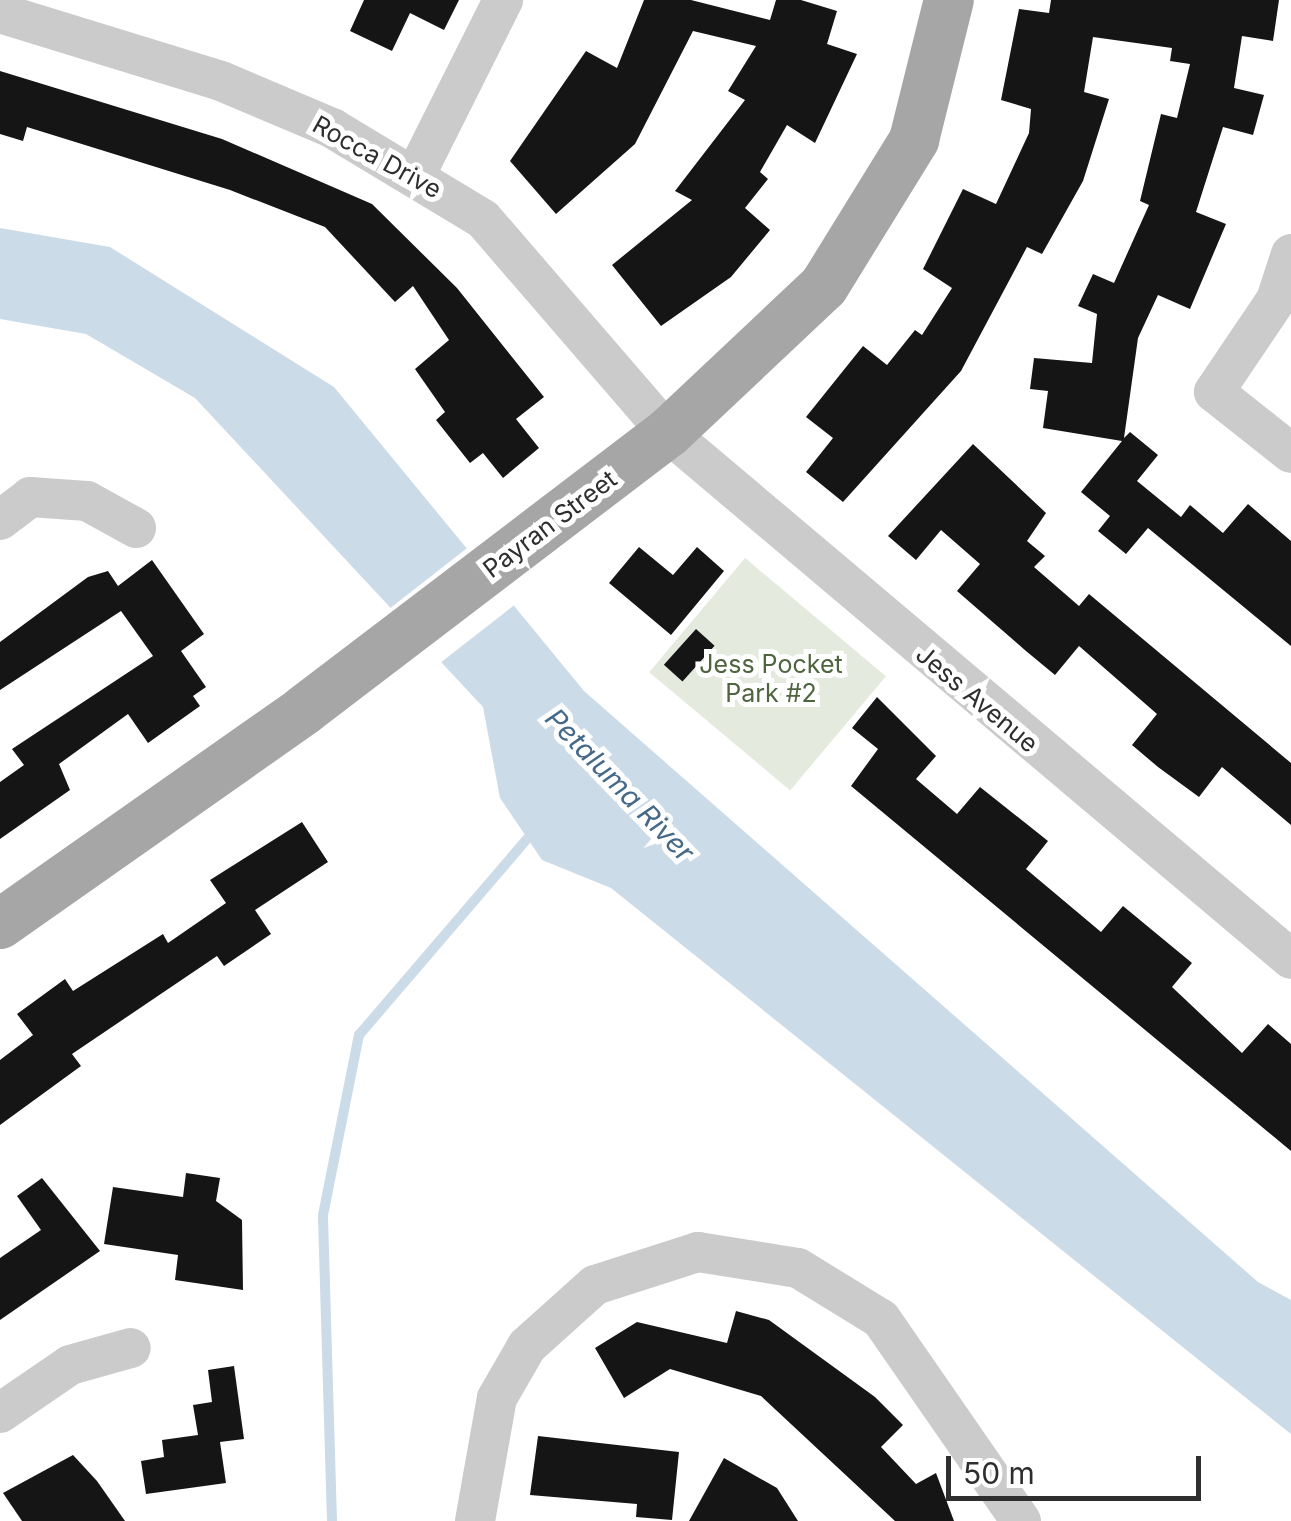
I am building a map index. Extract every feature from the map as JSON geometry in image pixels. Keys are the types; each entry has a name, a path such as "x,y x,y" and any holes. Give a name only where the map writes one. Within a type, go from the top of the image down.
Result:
{"main road":[{"name":"Payran Street","path":"0,924 304,710 668,433 824,286 914,140 949,0"}],"street":[{"path":"415,176 503,0"},
{"name":"Rocca Drive","path":"0,13 49,13 221,81 415,176 482,219 668,433"},
{"path":"1291,254 1276,300 1214,392 1291,452"},
{"name":"Jess Avenue","path":"668,433 1291,958"},
{"path":"0,520 30,497 87,500 136,528"},
{"path":"474,1521 497,1398 527,1346 595,1285 698,1252 798,1268 881,1318 1022,1521"},
{"path":"0,1413 70,1366 131,1348"}],"green space":[{"name":"Jess Pocket Park #2","path":"745,558 886,676 790,790 649,672"}],"water":[{"name":"Petaluma River","path":"0,228 110,247 334,387 584,691 1258,1282 1291,1300 1291,1434 611,888 542,860 500,798 483,707 195,398 86,334 0,319"}],"pier":[{"path":"471,545 517,603 430,671 384,613"}],"building":[{"path":"364,0 459,0 444,30 410,13 392,51 350,31"},
{"path":"644,0 691,0 770,20 776,0 801,0 837,11 827,44 857,54 815,143 787,125 760,172 768,179 745,208 770,230 731,277 661,326 612,265 692,200 675,191 745,100 728,91 756,46 693,31 635,144 556,214 510,161 586,51 617,68"},
{"path":"1051,0 1279,0 1273,41 1242,36 1234,88 1264,95 1253,135 1223,127 1196,212 1226,224 1190,309 1158,295 1138,338 1124,438 1130,432 1158,455 1137,481 1181,517 1190,505 1223,533 1248,504 1291,541 1291,646 1148,528 1126,554 1098,531 1110,516 1081,492 1122,441 1043,428 1048,391 1030,389 1034,358 1092,363 1097,314 1078,306 1093,274 1114,283 1149,205 1140,201 1161,114 1177,118 1190,64 1170,61 1172,48 1093,37 1084,92 1109,99 1083,181 1042,254 1027,247 961,371 843,502 806,472 833,438 806,417 863,346 887,365 915,330 922,335 952,288 923,269 963,189 996,204 1029,133 1031,109 1001,100 1019,9 1049,13"},
{"path":"0,71 222,139 372,204 457,288 544,397 516,419 539,448 503,478 483,453 470,463 436,420 445,412 415,369 449,340 413,286 395,302 325,227 230,190 27,127 23,141 0,134"},
{"path":"973,444 1046,513 1027,541 1045,556 1034,567 1079,606 1089,594 1291,763 1291,825 1222,767 1199,797 1158,767 1132,745 1157,714 1079,646 1055,675 1026,651 957,591 980,564 941,530 916,560 888,536"},
{"path":"639,547 673,575 697,547 724,571 671,635 609,583"},
{"path":"152,560 204,634 181,651 206,687 193,696 200,706 148,743 128,714 59,764 70,790 0,839 0,782 24,765 12,749 153,656 121,611 0,690 0,642 88,577 108,571 118,586"},
{"path":"696,629 715,646 682,681 664,665"},
{"path":"877,697 936,756 916,779 957,814 980,787 1048,841 1026,869 1101,932 1123,906 1192,963 1172,987 1242,1053 1268,1024 1291,1044 1291,1151 851,786 878,749 852,728"},
{"path":"302,822 328,862 255,910 271,934 224,966 217,956 72,1054 81,1066 0,1125 0,1060 33,1035 17,1014 65,979 73,991 163,934 168,943 226,903 210,880"},
{"path":"186,1173 220,1178 216,1201 242,1220 243,1290 175,1280 178,1255 104,1244 113,1187 183,1197"},
{"path":"42,1178 100,1251 0,1320 0,1258 41,1230 17,1196"},
{"path":"736,1311 769,1320 875,1397 903,1425 881,1447 916,1484 936,1473 954,1521 895,1521 761,1396 670,1369 624,1398 595,1348 637,1322 727,1343"},
{"path":"234,1366 244,1439 220,1442 226,1483 146,1494 141,1461 164,1457 162,1440 198,1435 193,1405 212,1402 208,1370"},
{"path":"538,1436 679,1452 672,1520 636,1517 637,1504 530,1495"},
{"path":"73,1455 125,1521 22,1521 3,1493"},
{"path":"724,1458 777,1488 798,1521 689,1521"}],"waterway":[{"path":"332,1521 323,1215 359,1035 534,831"}]}
